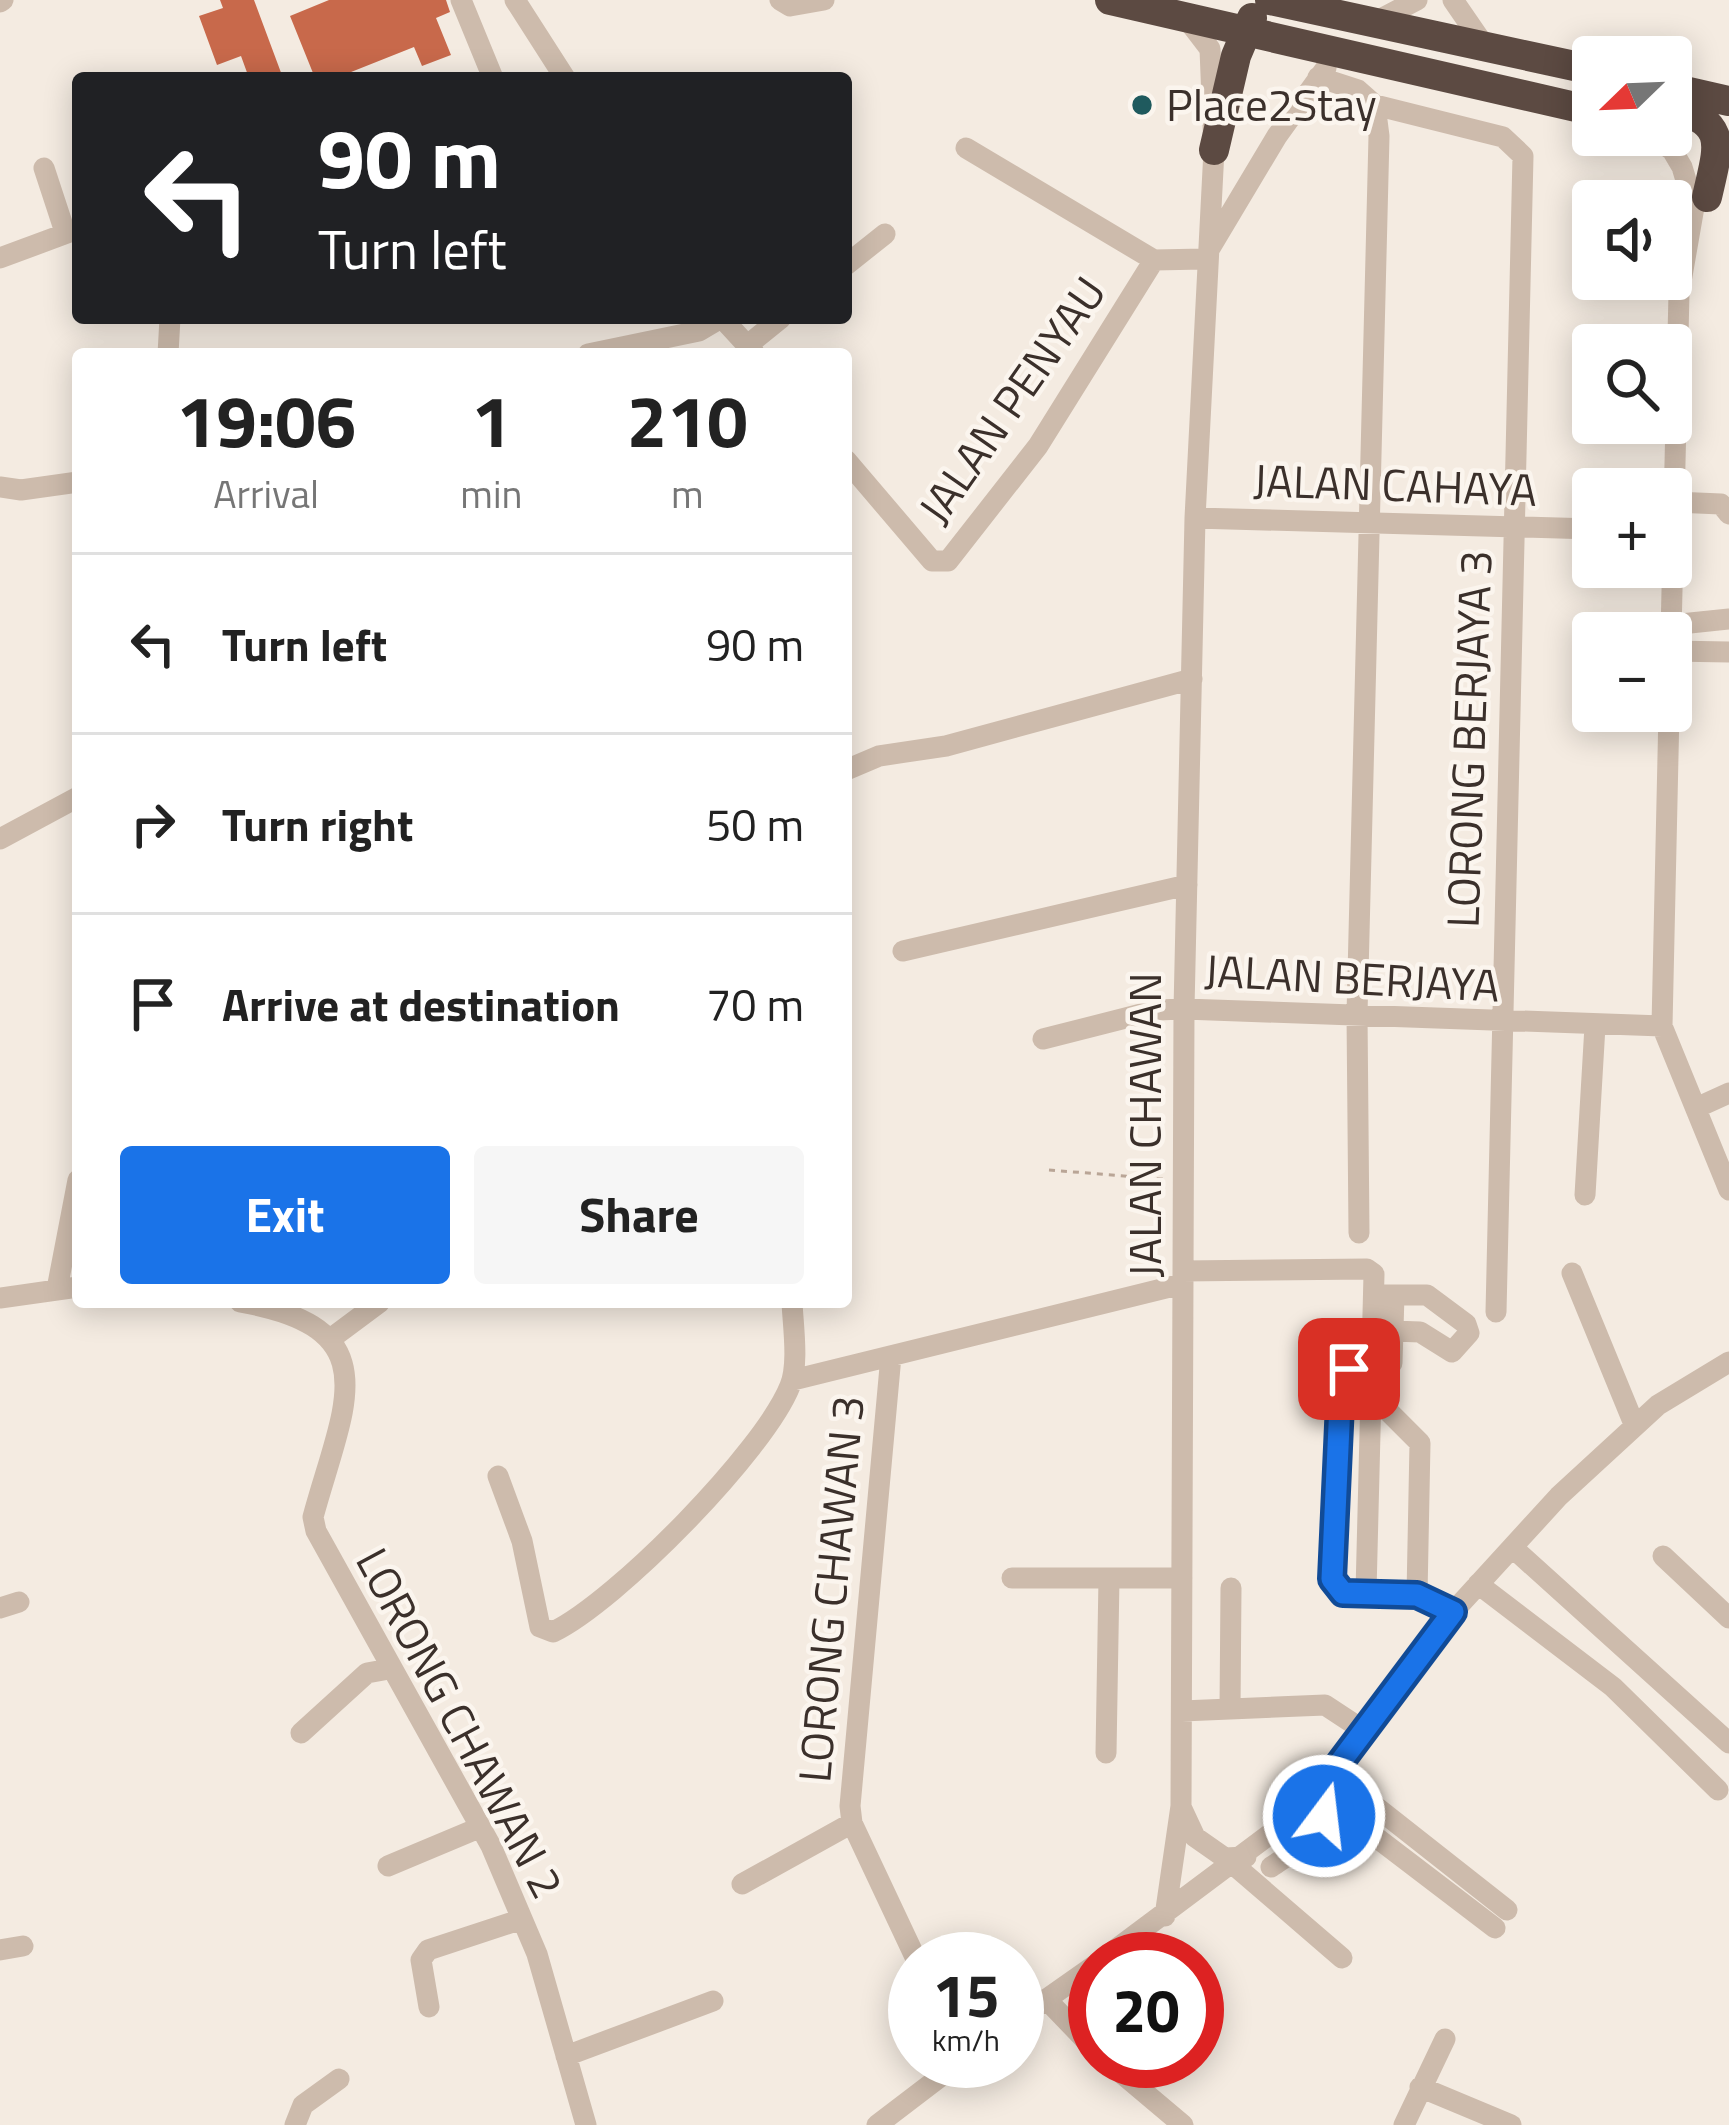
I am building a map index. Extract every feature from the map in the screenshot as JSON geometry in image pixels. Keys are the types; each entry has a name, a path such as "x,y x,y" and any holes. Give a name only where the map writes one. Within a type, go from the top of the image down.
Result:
{"highway":[{"path":"1110,0 1572,106"},
{"path":"1213,160 1244,32 1252,18 1279,2 1429,38 1572,82"},
{"path":"1429,38 1572,66"},
{"path":"1692,93 1729,101"},
{"path":"1692,113 1708,118 1725,141 1718,188"},
{"path":"1692,134 1725,141"}],"street":[{"path":"461,0 491,72"},
{"path":"515,0 561,72"},
{"path":"780,0 790,6 824,0"},
{"path":"1373,23 1417,0"},
{"path":"1454,0 1486,48"},
{"path":"1184,16 1210,49 1213,160 1226,187 1246,184"},
{"path":"1204,260 1246,184 1318,77 1341,52"},
{"name":"LORONG BERJAYA 3","path":"1318,77 1358,90 1376,105 1503,137 1523,156 1496,1312"},
{"path":"1359,1233 1357,1014 1373,526 1376,105"},
{"path":"966,148 1154,260"},
{"name":"JALAN CHAWAN","path":"1165,1916 1180,1806 1186,885 1204,260 1213,160"},
{"path":"0,258 72,230 44,168"},
{"path":"1692,231 1718,188"},
{"path":"1692,200 1692,231"},
{"path":"852,261 885,234"},
{"name":"JALAN PENYAU","path":"852,467 932,561 948,561 1038,446 1154,260 1204,260"},
{"path":"1675,468 1679,300"},
{"path":"617,348 699,331 711,324"},
{"path":"727,324 750,348"},
{"path":"754,348 776,324"},
{"path":"0,487 21,490 72,483"},
{"path":"1692,503 1721,504 1729,514"},
{"name":"JALAN CAHAYA","path":"1195,518 1572,529"},
{"path":"1692,626 1729,620"},
{"path":"1692,651 1729,652"},
{"path":"852,767 879,756 946,746 1192,679"},
{"path":"1669,732 1662,1026 1729,1190"},
{"path":"0,839 72,800"},
{"path":"903,951 1186,885"},
{"name":"JALAN BERJAYA","path":"1043,1039 1157,1010 1184,1009 1357,1014 1500,1025 1662,1026"},
{"path":"1586,1195 1594,1026"},
{"path":"1696,1108 1729,1093"},
{"path":"0,1298 67,1288 72,1239"},
{"path":"793,1380 1182,1277 1367,1269 1386,1295 1393,1330 1390,1368 1349,1369 1342,1375 1332,1579 1343,1593 1417,1595 1453,1612"},
{"path":"1572,1273 1634,1424"},
{"path":"1386,1295 1427,1295 1460,1318 1436,1345 1420,1332 1393,1330"},
{"path":"1366,1592 1373,1369 1386,1295"},
{"path":"271,1308 338,1345 374,1308"},
{"path":"498,1476 522,1541 540,1627 553,1632 577,1620 722,1483 770,1428 793,1380 793,1308"},
{"name":"LORONG CHAWAN 2","path":"338,1345 343,1406 314,1517 327,1557 481,1827 522,1919 586,2125"},
{"name":"LORONG CHAWAN 3","path":"891,1356 852,1823 903,1932"},
{"path":"1142,1932 1322,1796 1363,1730 1478,1584 1634,1424 1729,1362"},
{"path":"1373,1396 1420,1442 1417,1595"},
{"path":"1513,1548 1729,1743"},
{"path":"1663,1556 1729,1618"},
{"path":"1106,1753 1109,1578"},
{"path":"1012,1579 1182,1578"},
{"path":"1478,1584 1612,1687 1718,1790"},
{"path":"1230,1709 1232,1588"},
{"path":"301,1733 368,1673 389,1669"},
{"path":"1182,1711 1324,1705 1363,1730"},
{"path":"1322,1796 1501,1919 1333,1773"},
{"path":"1271,1867 1323,1826 1322,1796"},
{"path":"1180,1806 1195,1837 1225,1858 1240,1861 1342,1958"},
{"path":"742,1884 852,1823"},
{"path":"388,1866 481,1827"},
{"path":"429,2007 422,1960 428,1950 522,1919"},
{"path":"1068,1984 1046,1999 1068,2022"},
{"path":"566,2056 713,2001"},
{"path":"1404,2125 1445,2039"},
{"path":"295,2125 303,2105 339,2079"},
{"path":"1420,2087 1511,2125"},
{"path":"877,2125 926,2088"},
{"path":"1139,2088 1183,2125"}],"path":[{"path":"1049,1170 1183,1180"}],"building":[{"path":"220,0 254,0 281,72 247,72 241,56 217,65 199,16 223,8"},
{"path":"329,0 446,0 450,12 436,18 451,55 422,66 414,47 351,72 313,72 290,16"}],"place":[{"name":"Place2Stay","path":"1142,105"}],"route":[{"path":"1324,1816 1325,1799 1318,1792 1453,1612 1417,1595 1343,1593 1332,1579 1341,1382 1349,1369"}]}
